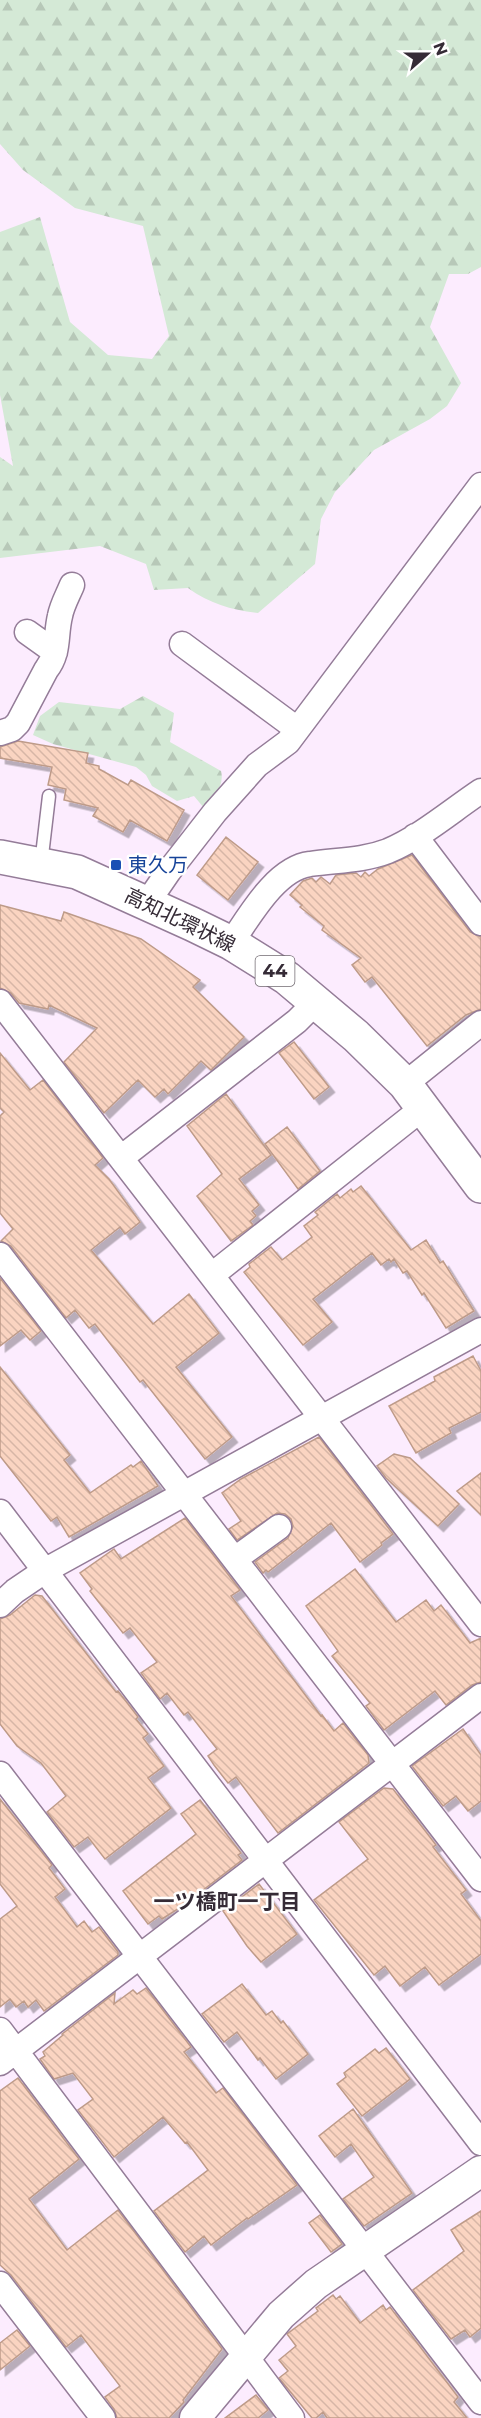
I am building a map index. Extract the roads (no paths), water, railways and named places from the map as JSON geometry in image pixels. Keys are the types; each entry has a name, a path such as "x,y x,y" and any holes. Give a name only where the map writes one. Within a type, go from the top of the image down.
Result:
{"main road":[{"name":"高知北環状線","path":"0,857 77,872 231,943 287,978 317,1001 415,1096 481,1186"}],"street":[{"path":"147,903 215,812 257,765 288,742 481,485"},
{"path":"6,725 56,652 59,616 72,585"},
{"path":"27,632 56,652"},
{"path":"182,645 297,729"},
{"path":"231,943 250,914 288,872 310,864 355,860 390,850 481,791"},
{"path":"414,836 481,923"},
{"path":"121,1158 297,1021 317,1001"},
{"path":"0,1002 481,1624"},
{"path":"212,1275 415,1096 481,1023"},
{"path":"0,1256 481,1879"},
{"path":"0,1605 15,1591 46,1570 481,1330"},
{"path":"0,1512 481,2143"},
{"path":"235,1559 279,1527"},
{"path":"8,2057 141,1958 481,1696"},
{"path":"0,1774 481,2402"},
{"path":"0,2030 8,2057 292,2418"},
{"path":"195,2418 281,2315 316,2284 481,2171"},
{"path":"0,2284 103,2418"}],"lane":[{"path":"41,865 49,795"}],"place":[{"name":"東久万","path":"116,865"}],"district":[{"name":"一ツ橋町一丁目","path":"227,1901"}]}
